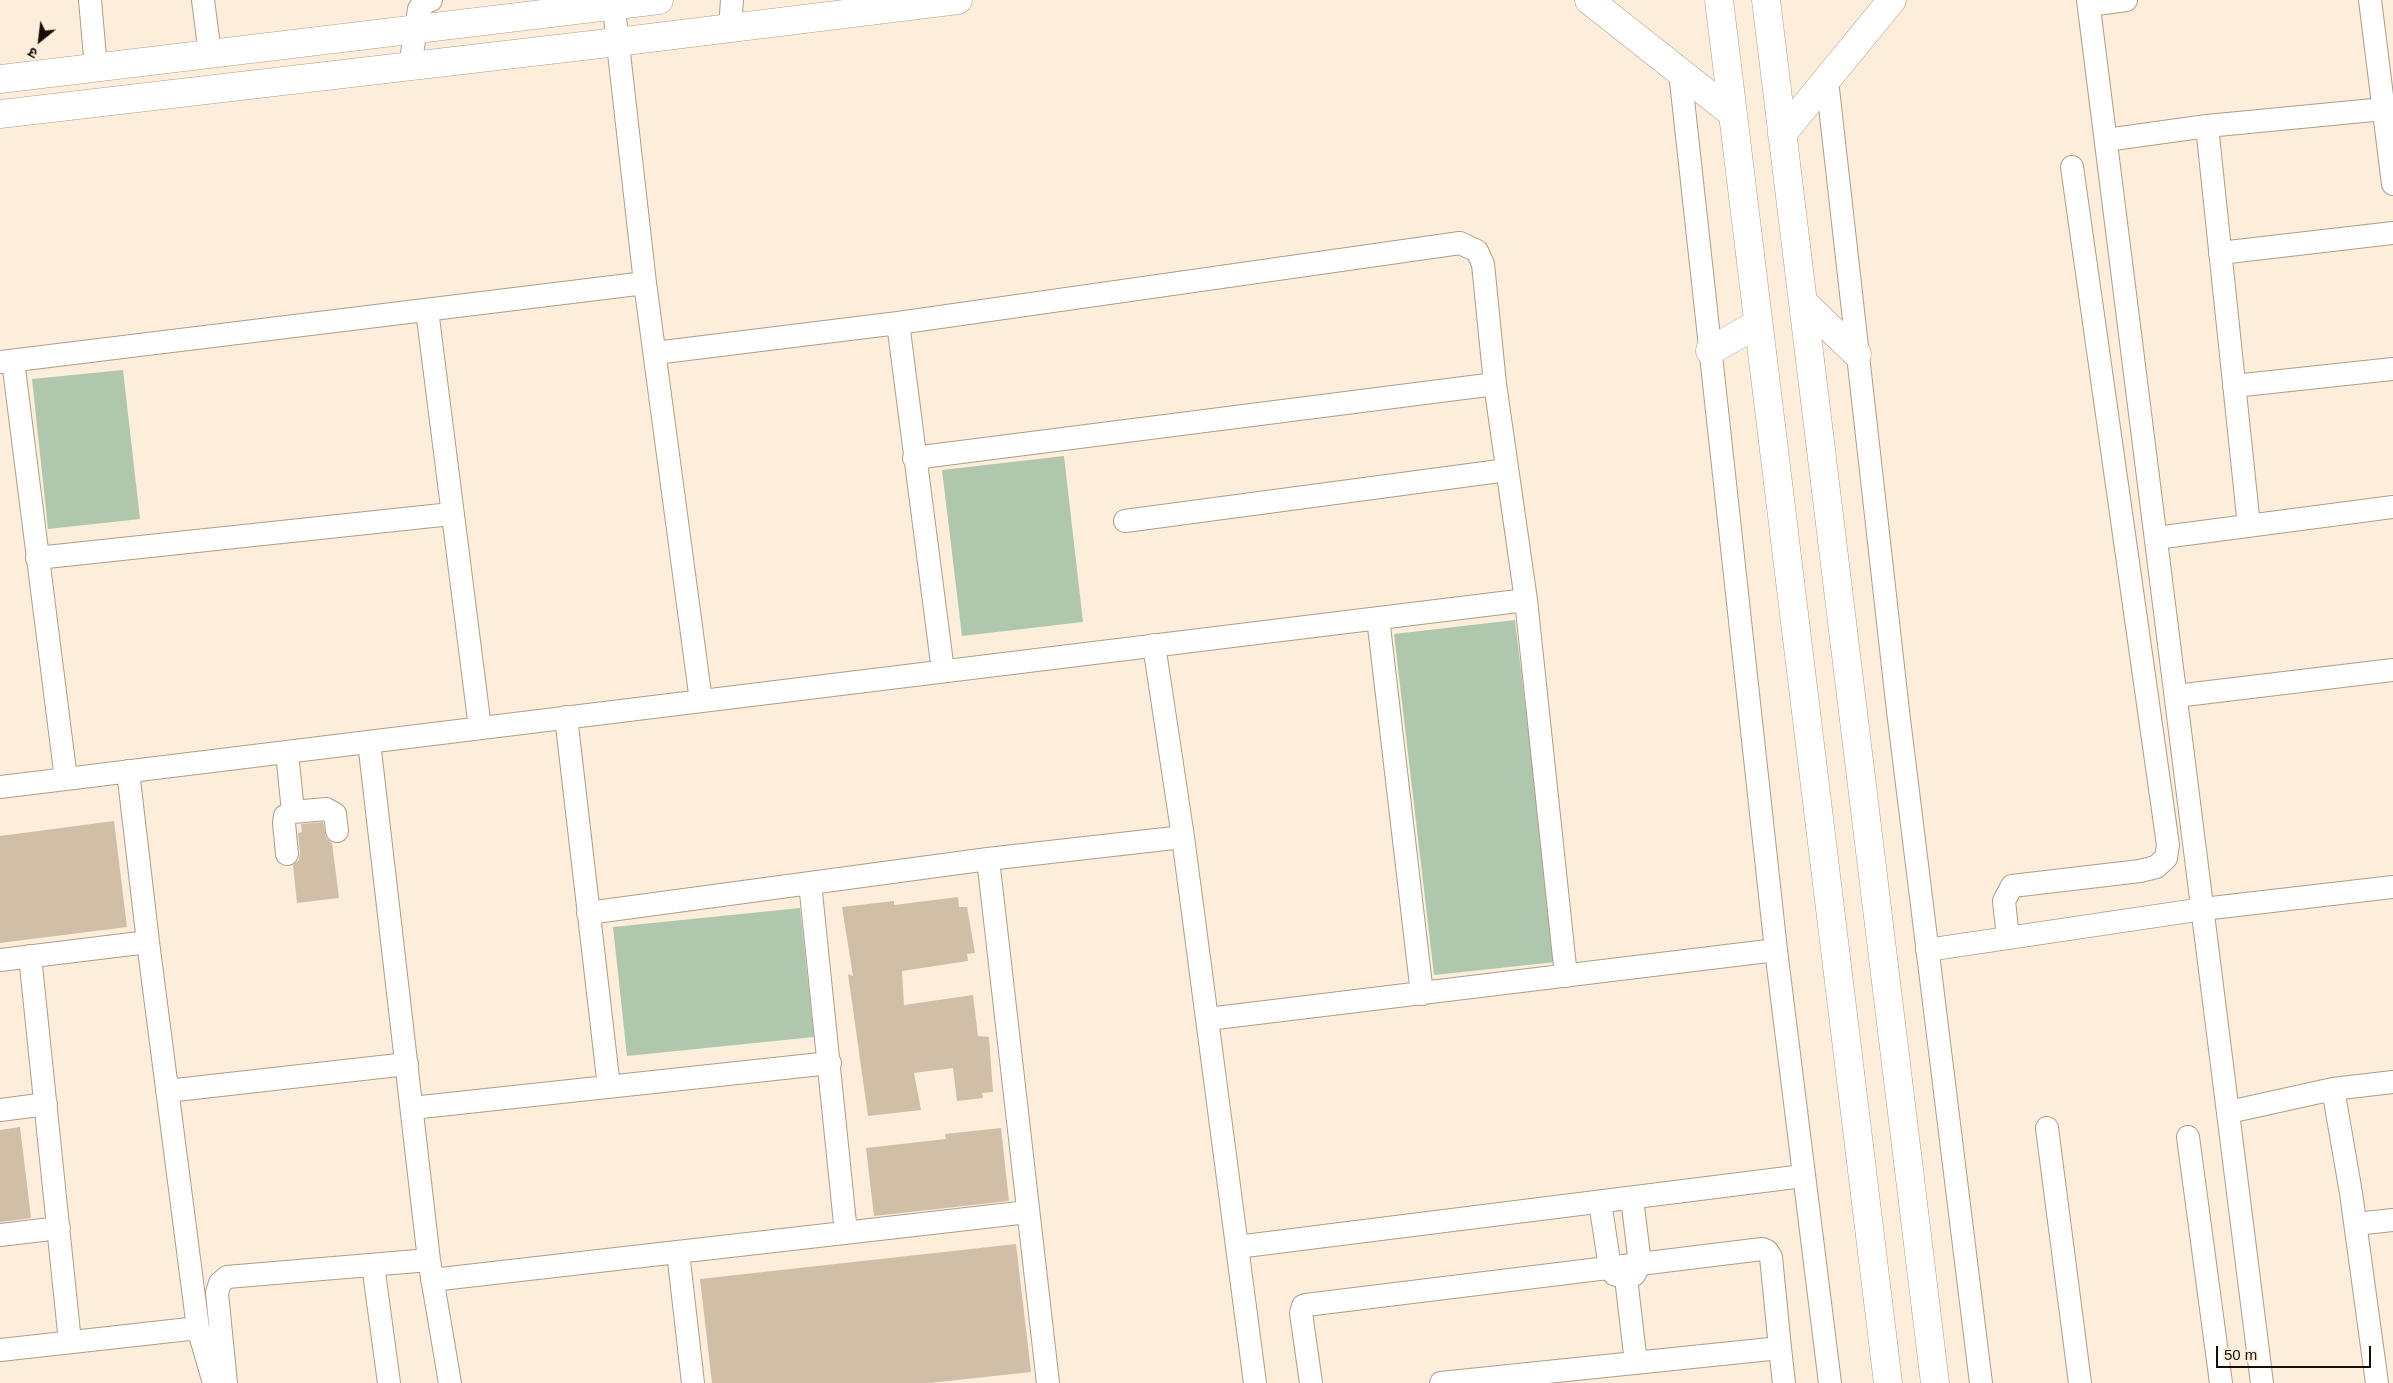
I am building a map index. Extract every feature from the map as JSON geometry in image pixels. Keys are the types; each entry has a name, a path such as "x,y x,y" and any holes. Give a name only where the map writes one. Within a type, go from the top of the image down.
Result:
{"main road":[{"path":"0,80 614,3 659,0"},
{"path":"0,114 958,0"},
{"path":"1589,0 1732,113"},
{"path":"1718,0 1888,1383"},
{"path":"1766,0 1935,1383"},
{"path":"1782,134 1892,0"},
{"path":"1804,303 1857,354"},
{"path":"1710,351 1757,324"}],"street":[{"path":"90,0 96,68"},
{"path":"203,0 210,54"},
{"path":"410,66 419,9 427,1 431,0"},
{"path":"730,28 732,0"},
{"path":"2126,0 2088,2 2262,1383"},
{"path":"2370,0 2393,184"},
{"path":"614,3 645,283 701,701"},
{"path":"1680,72 1776,950 1830,1383"},
{"path":"1827,80 1927,950 1981,1383"},
{"path":"2106,140 2207,126 2384,109"},
{"path":"2207,126 2249,526"},
{"path":"2008,938 2004,902 2012,886 2140,871 2156,867 2166,858 2168,845 2072,167"},
{"path":"2082,238 2117,231"},
{"path":"2220,253 2393,233"},
{"path":"655,353 898,323 1460,243 1477,251 1483,264 1495,384 1526,600 1566,976"},
{"path":"66,779 36,558 6,362 645,283"},
{"path":"427,310 451,514 480,728"},
{"path":"898,323 943,671"},
{"path":"2234,386 2393,369"},
{"path":"914,458 1495,384"},
{"path":"1125,521 1507,470"},
{"path":"2156,538 2393,507"},
{"path":"36,558 451,514"},
{"path":"0,787 1526,600"},
{"path":"1378,618 1422,994"},
{"path":"1154,645 1208,1018 1255,1383"},
{"path":"2176,696 2393,670"},
{"path":"566,717 609,1087"},
{"path":"369,742 430,1270 450,1383"},
{"path":"287,752 293,812"},
{"path":"128,771 198,1328 214,1383"},
{"path":"287,854 285,816 293,812 326,809 335,814 337,831"},
{"path":"588,912 988,859 1183,836"},
{"path":"988,859 1048,1383"},
{"path":"810,883 846,1233"},
{"path":"1927,950 2203,909 2393,887"},
{"path":"0,960 148,942"},
{"path":"1208,1018 1422,994 1776,950"},
{"path":"30,956 70,1342"},
{"path":"412,1108 830,1063"},
{"path":"167,1091 407,1064"},
{"path":"2229,1112 2333,1089 2393,1082"},
{"path":"2333,1089 2356,1224 2377,1383"},
{"path":"0,1110 46,1104"},
{"path":"2047,1128 2080,1383"},
{"path":"2188,1136 2220,1383"},
{"path":"1237,1247 1803,1176"},
{"path":"1632,1198 1625,1270 1636,1363"},
{"path":"1600,1202 1625,1270"},
{"path":"226,1383 217,1293 220,1283 227,1277 373,1266 430,1270 678,1252 1028,1212"},
{"path":"2356,1224 2393,1220"},
{"path":"0,1235 59,1228"},
{"path":"1311,1383 1301,1313 1302,1306 1625,1270 1762,1250 1767,1251 1771,1257 1784,1383"},
{"path":"678,1252 693,1383"},
{"path":"373,1266 389,1383"},
{"path":"0,1350 198,1328"},
{"path":"1441,1383 1780,1348"}],"green space":[{"path":"123,370 140,519 48,529 32,379"},
{"path":"1064,456 1083,622 962,636 942,470"},
{"path":"1515,620 1556,962 1434,975 1394,634"},
{"path":"800,908 814,1037 627,1056 613,927"}],"building":[{"path":"114,821 127,927 0,943 0,836"},
{"path":"323,822 326,838 332,843 339,898 297,903 293,865 299,860 298,833 302,832 301,824"},
{"path":"958,897 959,907 967,907 975,953 967,954 968,961 902,971 904,1005 973,995 978,1036 989,1037 993,1092 982,1093 983,1098 957,1101 953,1068 914,1073 921,1110 868,1116 848,974 853,976 842,907 894,901 894,905"},
{"path":"20,1127 31,1218 0,1222 0,1130"},
{"path":"1001,1128 1009,1201 874,1216 866,1148 946,1139 945,1134"},
{"path":"1016,1244 1031,1372 930,1383 712,1383 700,1279"}]}
